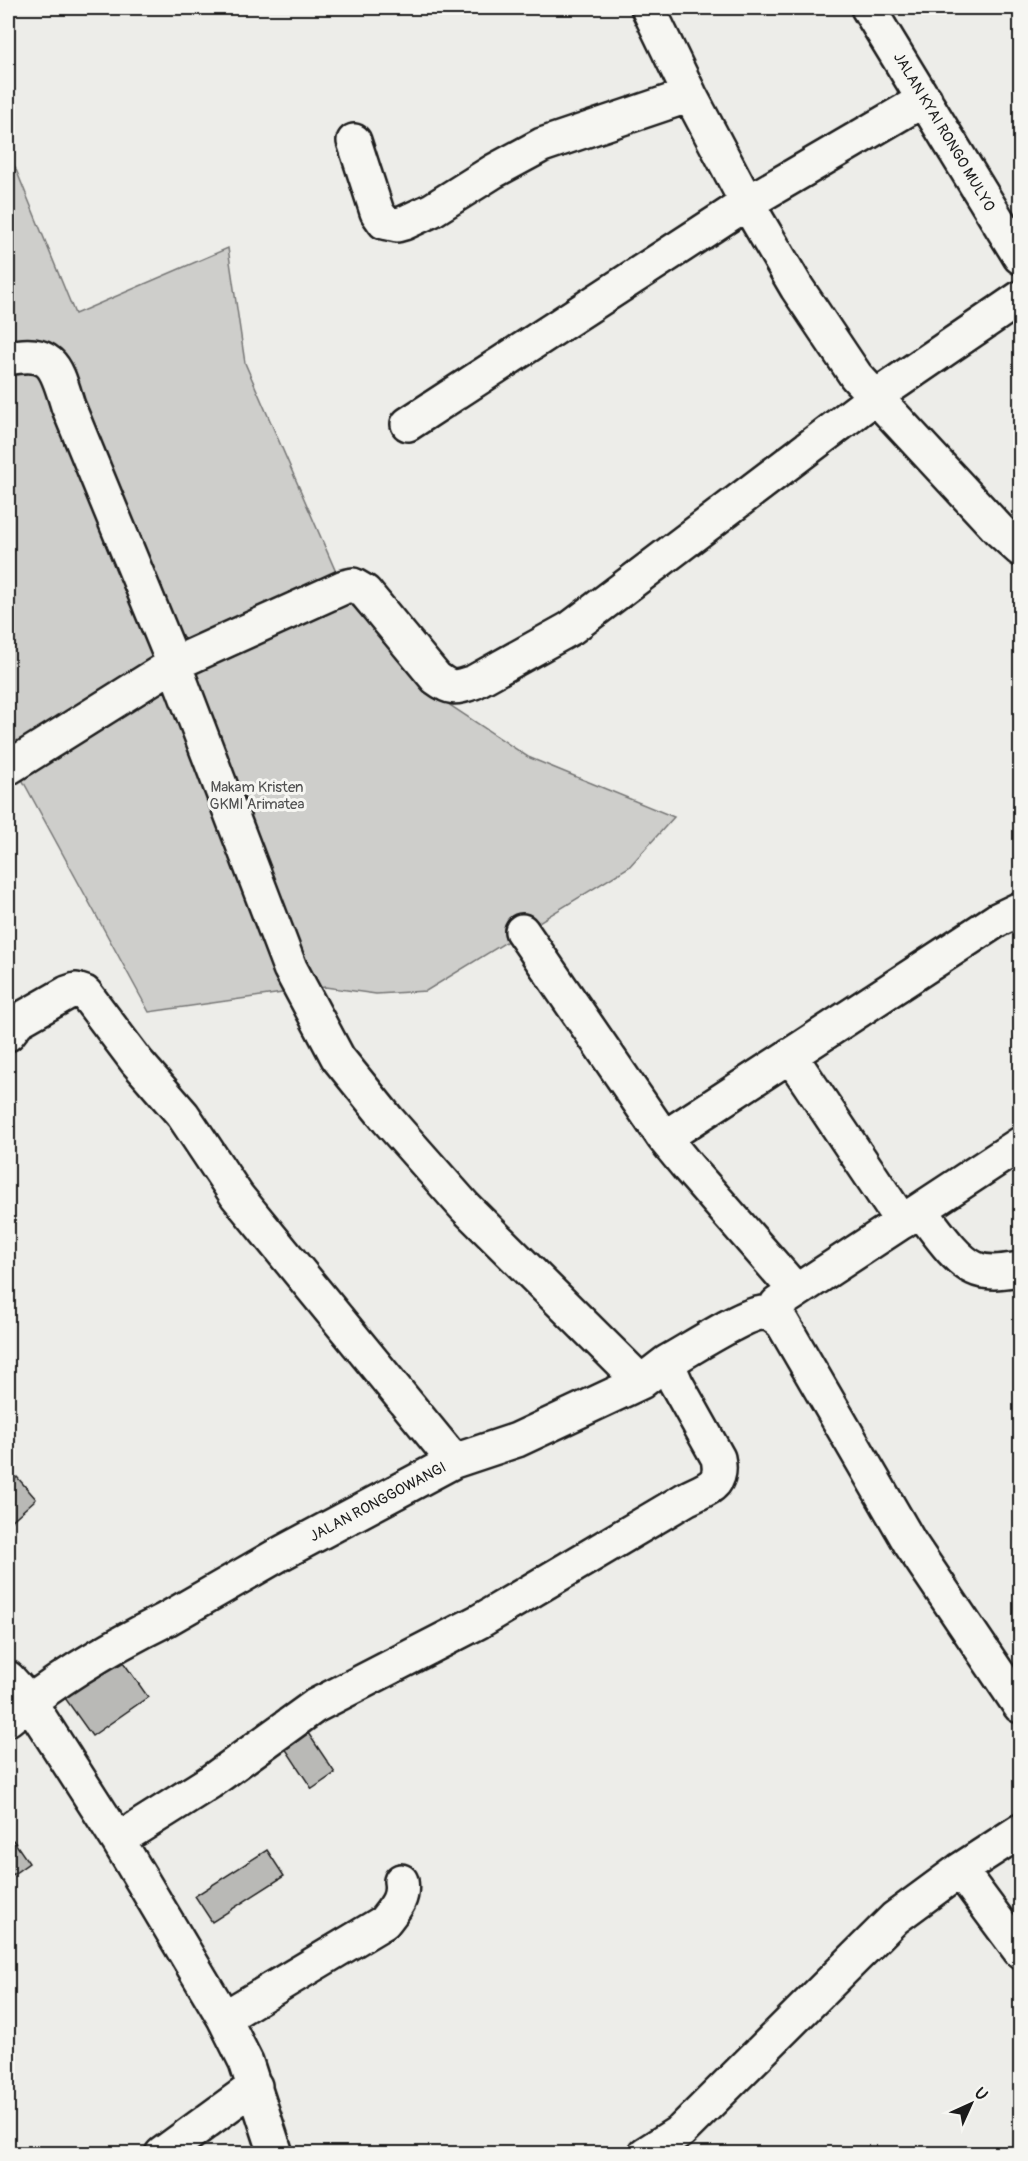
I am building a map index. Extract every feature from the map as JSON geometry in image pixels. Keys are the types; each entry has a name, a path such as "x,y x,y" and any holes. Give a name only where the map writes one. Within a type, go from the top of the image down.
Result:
{"street":[{"path":"648,8 690,95 747,203 797,288 856,376 999,530 1020,549"},
{"name":"JALAN KYAI RONGO MULYO","path":"868,8 1020,257"},
{"path":"354,141 377,212 384,222 397,225 432,210 494,171 542,145 690,95"},
{"path":"408,424 747,203 925,99"},
{"path":"8,768 174,664 331,592 353,585 365,592 436,678 448,687 458,687 474,682 571,628 874,398 1020,298"},
{"path":"8,358 24,355 44,358 57,371 68,406 174,664 290,968 338,1058 387,1120 465,1207 641,1382"},
{"path":"664,1138 997,920 1020,909"},
{"path":"522,932 664,1138 796,1291"},
{"path":"8,1034 18,1021 67,993 76,990 84,993 137,1062 183,1115 237,1196 454,1461"},
{"path":"789,1055 911,1216 974,1269 999,1272 1020,1269"},
{"name":"JALAN RONGGOWANGI","path":"19,1710 129,1638 454,1461 517,1440 641,1382 667,1362 746,1318 764,1313 1020,1144"},
{"path":"764,1313 775,1316 794,1340 910,1544 1020,1706"},
{"path":"118,1840 219,1775 315,1706 480,1621 675,1505 710,1487 719,1479 718,1458 676,1383 667,1362"},
{"path":"8,1678 19,1710 118,1840 224,2018 246,2062 276,2154"},
{"path":"645,2154 681,2131 895,1918 960,1870 1020,1831"},
{"path":"960,1870 1020,1951"},
{"path":"224,2018 384,1922 400,1899 401,1881"},
{"path":"162,2154 255,2086"}],"green space":[{"name":"Makam Kristen GKMI Arimatea","path":"8,150 75,314 228,248 245,363 349,602 436,696 528,757 674,817 629,867 426,991 376,994 325,987 149,1012 12,761 8,763"}],"building":[{"path":"17,1477 36,1499 8,1524 8,1486"},
{"path":"121,1659 148,1697 92,1736 65,1698"},
{"path":"306,1730 335,1773 312,1789 283,1745"},
{"path":"13,1840 29,1863 8,1878 8,1844"},
{"path":"267,1850 284,1876 212,1922 195,1896"}]}
